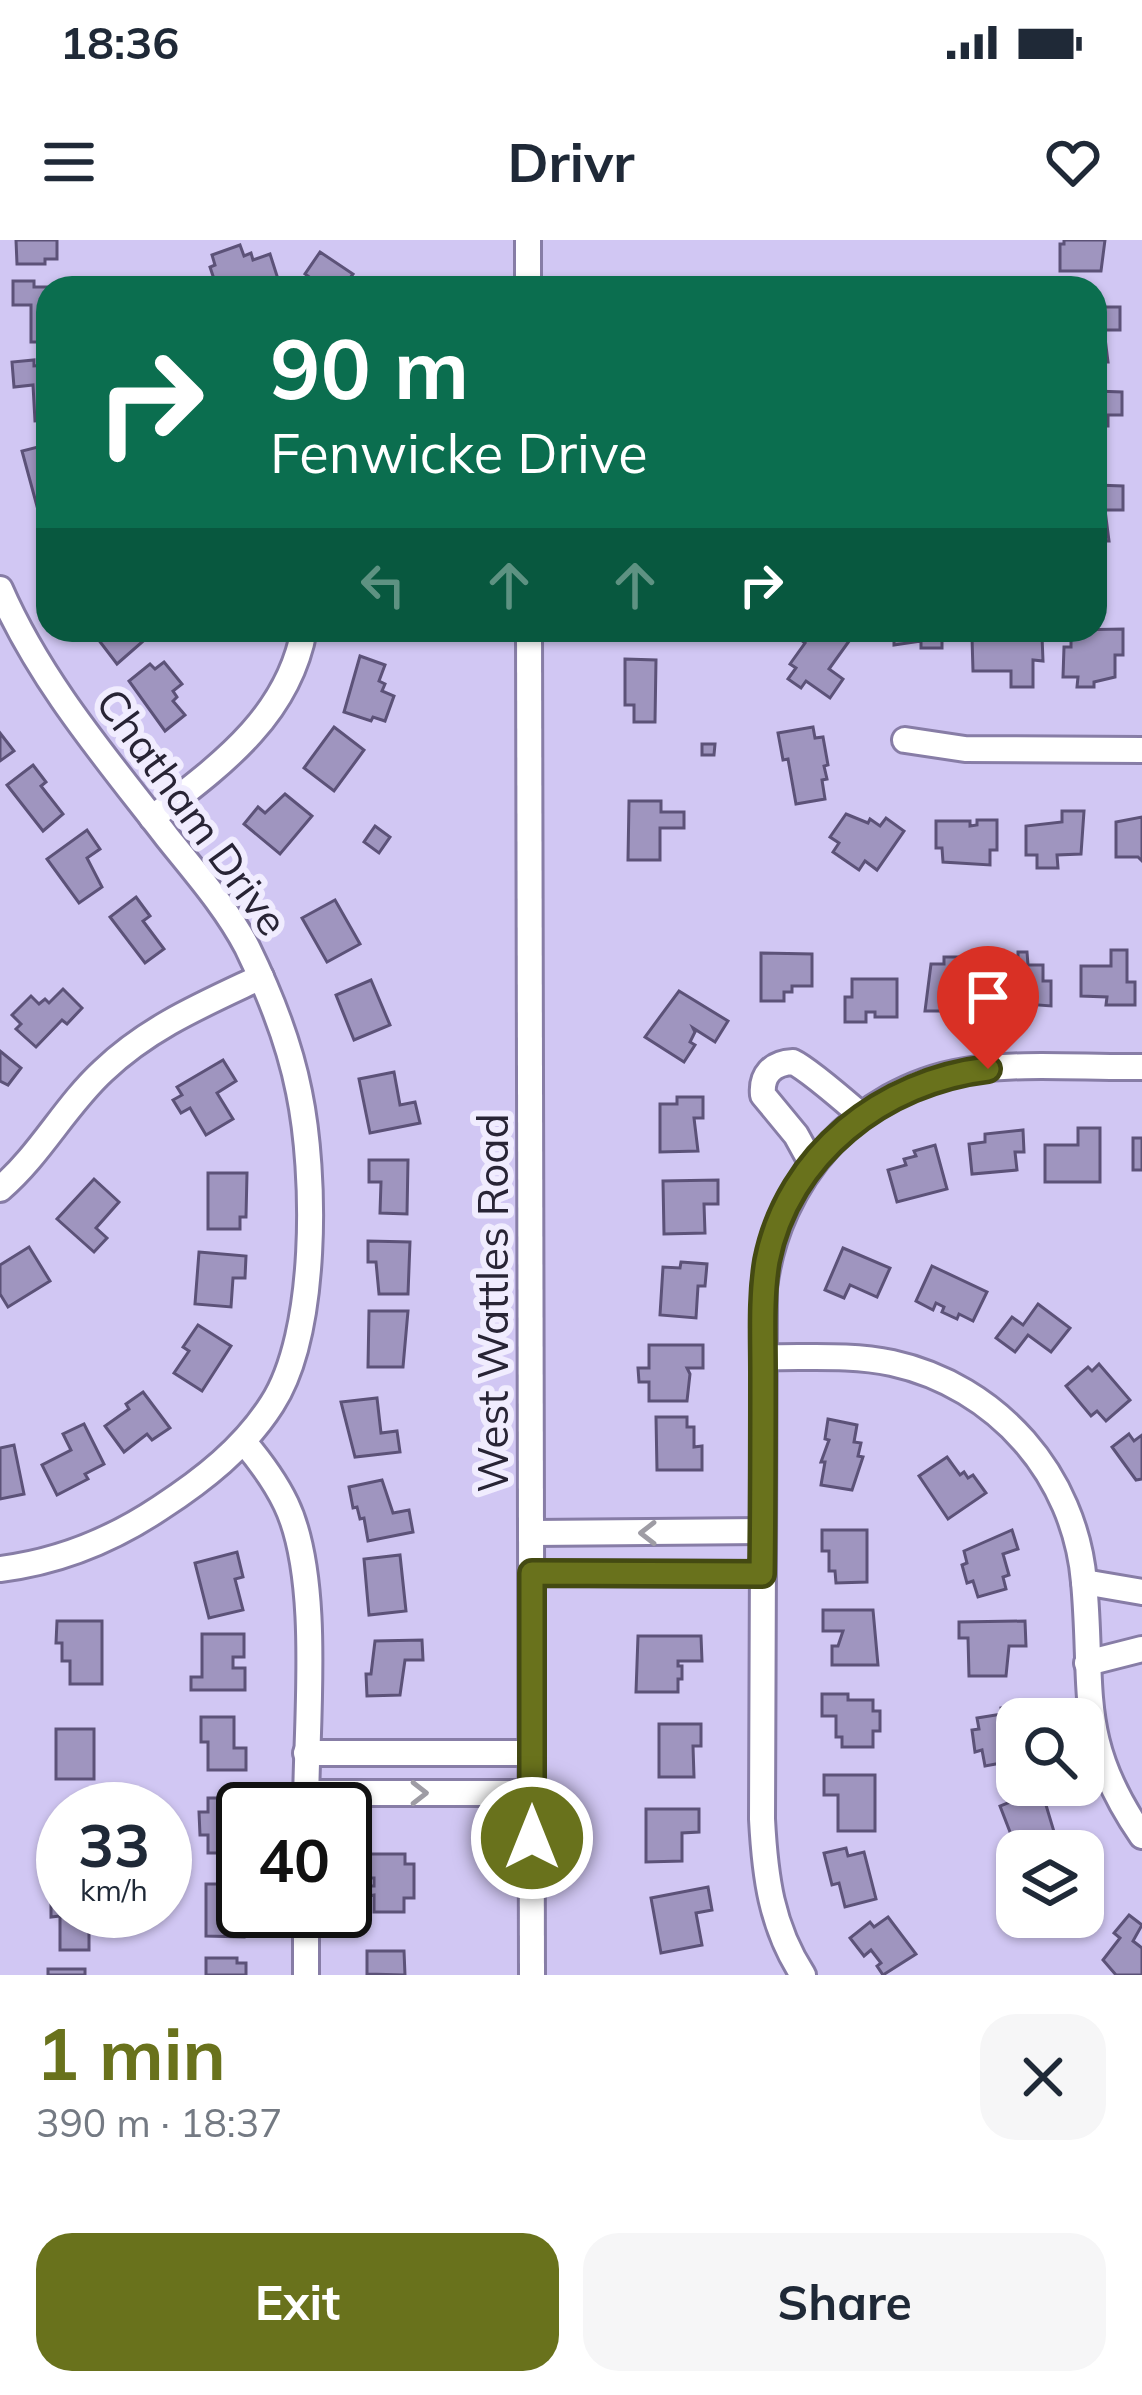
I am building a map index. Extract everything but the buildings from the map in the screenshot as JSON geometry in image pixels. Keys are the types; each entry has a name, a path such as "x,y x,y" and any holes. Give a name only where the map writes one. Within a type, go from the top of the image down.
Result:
{"street":[{"path":"528,240 528,276"},
{"name":"Chatham Drive","path":"0,589 56,691 225,911 261,977 284,1034 300,1095 306,1140 308,1251 302,1323 293,1358 273,1403 244,1442 134,1526 84,1548 0,1569"},
{"path":"152,818 224,764 250,738 281,692 301,642"},
{"name":"West Wattles Road","path":"529,642 532,1975"},
{"path":"905,740 965,749 1142,750"},
{"path":"0,1190 99,1074 137,1042 169,1021 261,977"},
{"path":"812,1164 796,1135 763,1096 764,1077 770,1069 793,1062 805,1067 862,1116"},
{"path":"803,1975 776,1928 765,1871 763,1357 768,1259 791,1198 812,1164 862,1116 909,1088 963,1072 1142,1067"},
{"path":"763,1357 889,1363 920,1371 986,1405 1024,1439 1048,1469 1071,1518 1084,1582 1091,1730 1108,1782 1142,1836"},
{"path":"244,1442 287,1505 299,1546 306,1611 306,1782"},
{"path":"533,1533 763,1532"},
{"path":"532,1573 762,1574"},
{"path":"1084,1582 1142,1592"},
{"path":"1087,1663 1142,1649"},
{"path":"306,1753 532,1753"},
{"path":"372,1799 532,1793"},
{"path":"306,1938 306,1975"}],"route":[{"path":"532,1838 532,1573 762,1574 764,1288 776,1231 812,1164 862,1116 909,1088 988,1069"}]}
